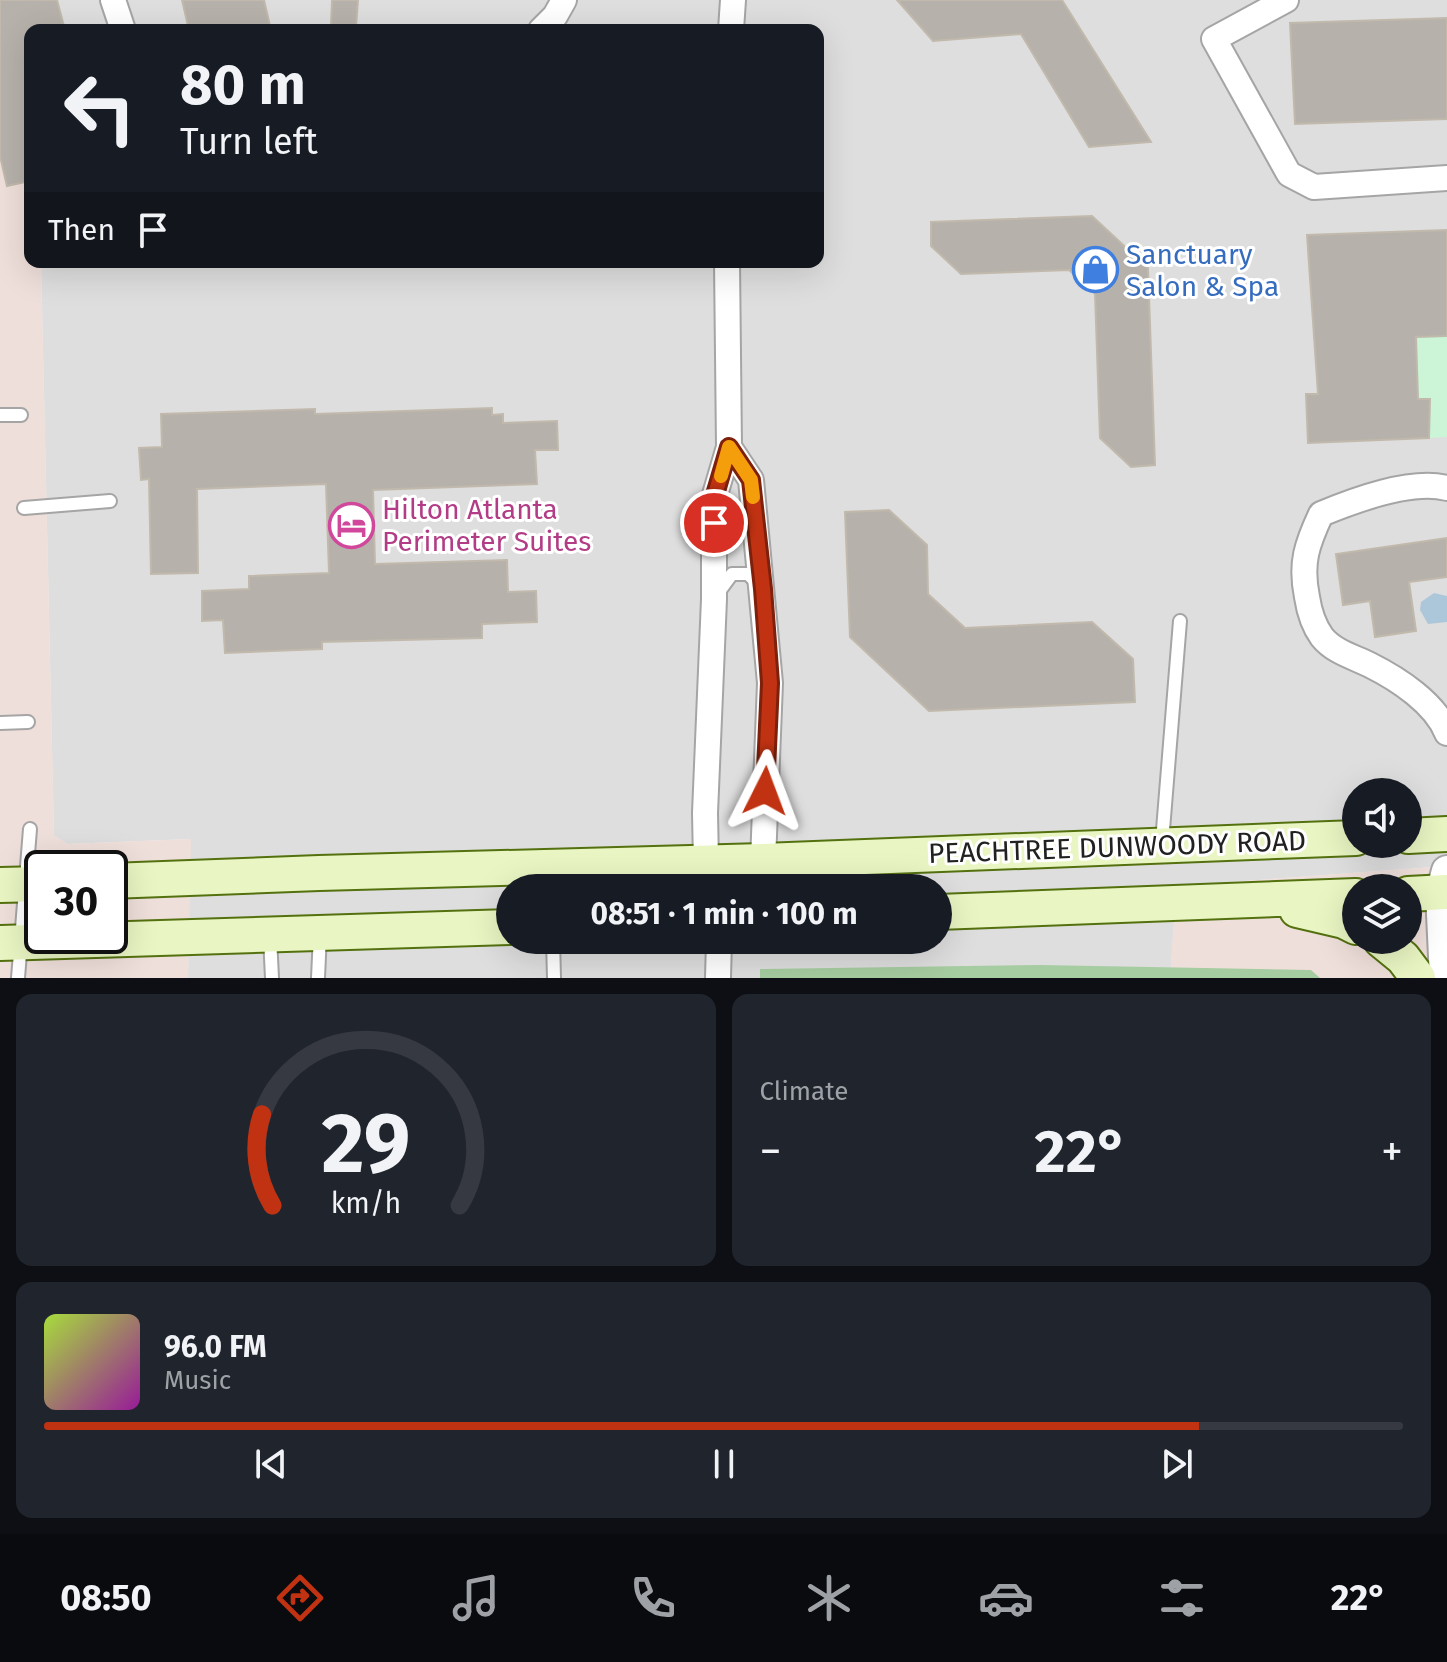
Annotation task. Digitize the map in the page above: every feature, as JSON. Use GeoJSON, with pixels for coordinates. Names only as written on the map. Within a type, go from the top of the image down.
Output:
{"type":"FeatureCollection","features":[{"type":"Feature","properties":{"kind":"main road"},"geometry":{"type":"LineString","coordinates":[[1422,835],[1447,834]]}},
{"type":"Feature","properties":{"kind":"main road","name":"PEACHTREE DUNWOODY ROAD"},"geometry":{"type":"LineString","coordinates":[[768,874],[1162,845],[1342,839]]}},
{"type":"Feature","properties":{"kind":"main road","name":"PEACHTREE DUNWOODY ROAD"},"geometry":{"type":"LineString","coordinates":[[128,881],[496,877]]}},
{"type":"Feature","properties":{"kind":"main road","name":"PEACHTREE DUNWOODY ROAD"},"geometry":{"type":"LineString","coordinates":[[952,911],[1342,897]]}},
{"type":"Feature","properties":{"kind":"main road"},"geometry":{"type":"LineString","coordinates":[[1253,900],[1342,921]]}},
{"type":"Feature","properties":{"kind":"main road"},"geometry":{"type":"LineString","coordinates":[[11,943],[496,928]]}},
{"type":"Feature","properties":{"kind":"main road"},"geometry":{"type":"LineString","coordinates":[[1398,954],[1418,978]]}},
{"type":"Feature","properties":{"kind":"street"},"geometry":{"type":"LineString","coordinates":[[113,0],[121,24]]}},
{"type":"Feature","properties":{"kind":"street"},"geometry":{"type":"LineString","coordinates":[[547,24],[564,0]]}},
{"type":"Feature","properties":{"kind":"street"},"geometry":{"type":"LineString","coordinates":[[731,24],[733,0]]}},
{"type":"Feature","properties":{"kind":"street"},"geometry":{"type":"LineString","coordinates":[[1286,0],[1214,39],[1289,174],[1314,187],[1447,178]]}},
{"type":"Feature","properties":{"kind":"street"},"geometry":{"type":"LineString","coordinates":[[709,874],[705,813],[714,599],[714,498],[729,447],[727,268]]}},
{"type":"Feature","properties":{"kind":"street"},"geometry":{"type":"LineString","coordinates":[[729,447],[751,480],[770,683],[754,874]]}},
{"type":"Feature","properties":{"kind":"street"},"geometry":{"type":"LineString","coordinates":[[1447,488],[1426,484],[1350,502],[1321,514],[1306,546],[1303,580],[1309,610],[1323,638],[1429,703],[1447,733]]}},
{"type":"Feature","properties":{"kind":"street"},"geometry":{"type":"LineString","coordinates":[[1436,887],[1445,978]]}},
{"type":"Feature","properties":{"kind":"street"},"geometry":{"type":"LineString","coordinates":[[718,978],[719,954]]}},
{"type":"Feature","properties":{"kind":"lane"},"geometry":{"type":"LineString","coordinates":[[0,415],[21,415]]}},
{"type":"Feature","properties":{"kind":"lane"},"geometry":{"type":"LineString","coordinates":[[24,508],[110,501]]}},
{"type":"Feature","properties":{"kind":"lane"},"geometry":{"type":"LineString","coordinates":[[714,599],[732,574],[748,574],[763,589]]}},
{"type":"Feature","properties":{"kind":"lane"},"geometry":{"type":"LineString","coordinates":[[1162,845],[1180,621]]}},
{"type":"Feature","properties":{"kind":"lane"},"geometry":{"type":"LineString","coordinates":[[0,723],[28,722]]}},
{"type":"Feature","properties":{"kind":"lane"},"geometry":{"type":"LineString","coordinates":[[18,978],[11,943],[30,829]]}},
{"type":"Feature","properties":{"kind":"lane"},"geometry":{"type":"LineString","coordinates":[[270,934],[272,978]]}},
{"type":"Feature","properties":{"kind":"lane"},"geometry":{"type":"LineString","coordinates":[[318,978],[320,934]]}},
{"type":"Feature","properties":{"kind":"lane"},"geometry":{"type":"LineString","coordinates":[[553,954],[554,978]]}},
{"type":"Feature","properties":{"kind":"shaded area"},"geometry":{"type":"Polygon","coordinates":[[[0,0],[24,24],[24,268],[41,268],[54,836],[68,844],[191,839],[188,978],[0,978],[0,0]]]}},
{"type":"Feature","properties":{"kind":"shaded area"},"geometry":{"type":"Polygon","coordinates":[[[35,0],[1447,0],[1447,866],[1177,886],[1170,978],[188,978],[190,839],[68,844],[54,836],[41,268],[824,268],[824,24],[36,24],[35,0]]]}},
{"type":"Feature","properties":{"kind":"shaded area"},"geometry":{"type":"Polygon","coordinates":[[[1447,866],[1447,978],[1170,978],[1176,886],[1447,866]]]}},
{"type":"Feature","properties":{"kind":"green space"},"geometry":{"type":"Polygon","coordinates":[[[1447,336],[1447,437],[1429,438],[1418,399],[1416,337],[1447,336]]]}},
{"type":"Feature","properties":{"kind":"green space"},"geometry":{"type":"Polygon","coordinates":[[[1040,965],[1311,970],[1320,978],[760,978],[760,969],[1040,965]]]}},
{"type":"Feature","properties":{"kind":"water"},"geometry":{"type":"Polygon","coordinates":[[[1434,593],[1447,596],[1447,622],[1428,624],[1420,610],[1421,602],[1434,593]]]}},
{"type":"Feature","properties":{"kind":"building"},"geometry":{"type":"Polygon","coordinates":[[[0,0],[57,0],[63,24],[24,24],[24,182],[7,186],[0,156],[0,0]]]}},
{"type":"Feature","properties":{"kind":"building"},"geometry":{"type":"Polygon","coordinates":[[[182,0],[264,0],[270,24],[188,24],[182,0]]]}},
{"type":"Feature","properties":{"kind":"building"},"geometry":{"type":"Polygon","coordinates":[[[332,0],[358,0],[356,24],[331,24],[332,0]]]}},
{"type":"Feature","properties":{"kind":"building"},"geometry":{"type":"Polygon","coordinates":[[[897,0],[1062,0],[1151,142],[1089,147],[1021,34],[933,41],[897,0]]]}},
{"type":"Feature","properties":{"kind":"building"},"geometry":{"type":"Polygon","coordinates":[[[1447,18],[1447,119],[1295,124],[1290,23],[1447,18]]]}},
{"type":"Feature","properties":{"kind":"building"},"geometry":{"type":"Polygon","coordinates":[[[1092,216],[1148,268],[1155,465],[1131,467],[1100,438],[1095,294],[1069,270],[961,274],[931,246],[931,222],[1092,216]]]}},
{"type":"Feature","properties":{"kind":"building"},"geometry":{"type":"Polygon","coordinates":[[[1447,230],[1447,336],[1416,337],[1418,399],[1430,399],[1429,438],[1308,443],[1306,394],[1318,394],[1307,235],[1447,230]]]}},
{"type":"Feature","properties":{"kind":"building","name":"Hilton Atlanta Perimeter Suites"},"geometry":{"type":"Polygon","coordinates":[[[492,408],[492,415],[503,414],[503,423],[557,421],[558,450],[535,450],[537,484],[373,490],[375,564],[507,560],[508,592],[536,591],[537,622],[482,624],[482,638],[322,642],[322,649],[225,653],[223,620],[202,621],[202,591],[249,589],[249,576],[329,573],[326,484],[197,489],[198,573],[151,574],[149,479],[141,480],[139,448],[162,447],[161,414],[315,409],[315,414],[492,408]]]}},
{"type":"Feature","properties":{"kind":"building"},"geometry":{"type":"Polygon","coordinates":[[[889,510],[927,545],[928,594],[965,628],[1092,622],[1133,659],[1135,702],[929,711],[850,637],[845,512],[889,510]]]}},
{"type":"Feature","properties":{"kind":"building"},"geometry":{"type":"Polygon","coordinates":[[[1447,538],[1447,577],[1409,582],[1416,631],[1375,637],[1370,601],[1343,605],[1336,554],[1447,538]]]}},
{"type":"Feature","properties":{"kind":"slow traffic"},"geometry":{"type":"LineString","coordinates":[[721,476],[729,447],[751,480],[753,497]]}},
{"type":"Feature","properties":{"kind":"place","name":"Sanctuary Salon & Spa"},"geometry":{"type":"Point","coordinates":[1095,270]}},
{"type":"Feature","properties":{"kind":"place","name":"Hilton Atlanta Perimeter Suites"},"geometry":{"type":"Point","coordinates":[351,525]}},
{"type":"Feature","properties":{"kind":"route"},"geometry":{"type":"LineString","coordinates":[[714,523],[714,498],[729,447],[751,480],[763,589],[770,683],[765,791]]}}]}
